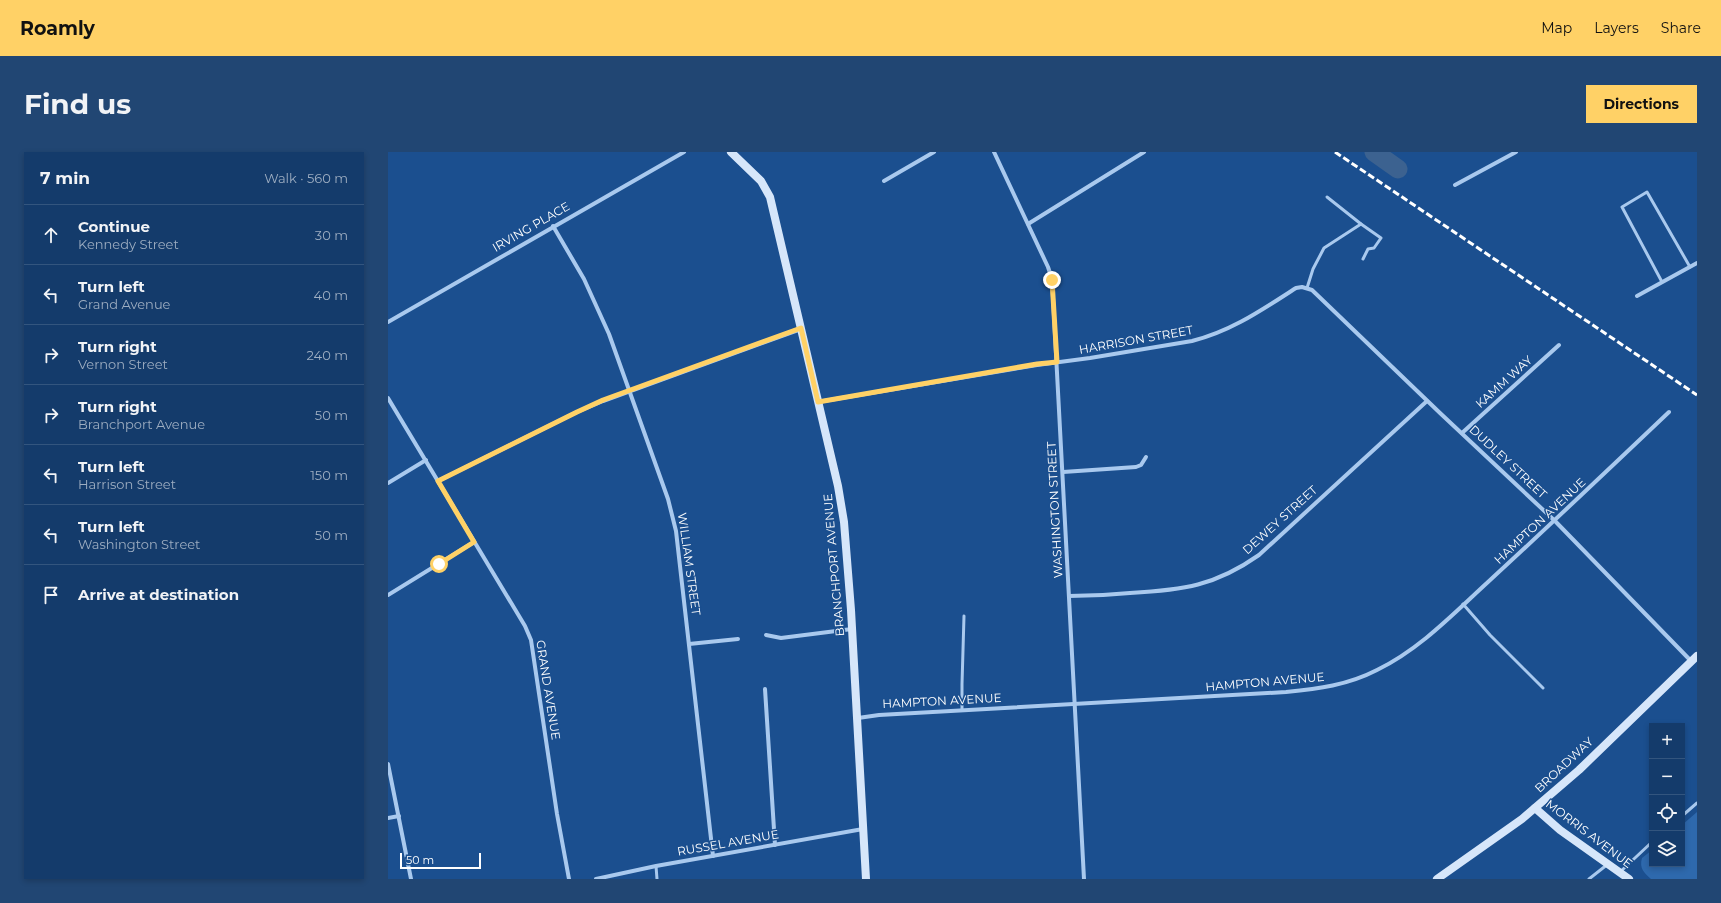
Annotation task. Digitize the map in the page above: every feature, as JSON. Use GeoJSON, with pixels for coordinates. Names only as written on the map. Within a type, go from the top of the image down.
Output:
{"type":"FeatureCollection","features":[{"type":"Feature","properties":{"kind":"street","name":"IRVING PLACE"},"geometry":{"type":"LineString","coordinates":[[388,322],[684,152]]}},
{"type":"Feature","properties":{"kind":"street","name":"BRANCHPORT AVENUE"},"geometry":{"type":"LineString","coordinates":[[731,152],[761,181],[770,196],[838,486],[844,522],[852,629],[866,879]]}},
{"type":"Feature","properties":{"kind":"street"},"geometry":{"type":"LineString","coordinates":[[884,181],[934,152]]}},
{"type":"Feature","properties":{"kind":"street","name":"WASHINGTON STREET"},"geometry":{"type":"LineString","coordinates":[[994,152],[1048,267],[1052,280],[1084,879]]}},
{"type":"Feature","properties":{"kind":"street"},"geometry":{"type":"LineString","coordinates":[[1028,224],[1144,152]]}},
{"type":"Feature","properties":{"kind":"street"},"geometry":{"type":"LineString","coordinates":[[1455,185],[1516,152]]}},
{"type":"Feature","properties":{"kind":"street","name":"WILLIAM STREET"},"geometry":{"type":"LineString","coordinates":[[553,226],[584,279],[609,334],[628,391],[668,499],[676,532],[713,856]]}},
{"type":"Feature","properties":{"kind":"street"},"geometry":{"type":"LineString","coordinates":[[1637,296],[1697,263]]}},
{"type":"Feature","properties":{"kind":"street","name":"HARRISON STREET"},"geometry":{"type":"LineString","coordinates":[[818,402],[1037,364],[1090,358],[1209,337],[1238,324],[1296,288],[1302,287]]}},
{"type":"Feature","properties":{"kind":"street","name":"DUDLEY STREET"},"geometry":{"type":"LineString","coordinates":[[1302,287],[1312,290],[1427,401],[1555,521],[1695,659]]}},
{"type":"Feature","properties":{"kind":"street"},"geometry":{"type":"LineString","coordinates":[[438,481],[577,412],[628,391],[801,328]]}},
{"type":"Feature","properties":{"kind":"street","name":"KAMM WAY"},"geometry":{"type":"LineString","coordinates":[[1462,433],[1559,345]]}},
{"type":"Feature","properties":{"kind":"street","name":"GRAND AVENUE"},"geometry":{"type":"LineString","coordinates":[[388,398],[525,626],[531,640],[562,846],[569,879]]}},
{"type":"Feature","properties":{"kind":"street","name":"DEWEY STREET"},"geometry":{"type":"LineString","coordinates":[[1069,596],[1179,590],[1200,585],[1227,575],[1244,566],[1259,555],[1427,401]]}},
{"type":"Feature","properties":{"kind":"street","name":"HAMPTON AVENUE"},"geometry":{"type":"LineString","coordinates":[[858,718],[879,715],[1075,703],[1286,692],[1324,688],[1341,684],[1376,671],[1402,657],[1416,647],[1555,521],[1669,412]]}},
{"type":"Feature","properties":{"kind":"street"},"geometry":{"type":"LineString","coordinates":[[1063,472],[1136,467],[1141,465],[1146,457]]}},
{"type":"Feature","properties":{"kind":"street"},"geometry":{"type":"LineString","coordinates":[[388,483],[426,460]]}},
{"type":"Feature","properties":{"kind":"street"},"geometry":{"type":"LineString","coordinates":[[388,595],[474,542]]}},
{"type":"Feature","properties":{"kind":"street"},"geometry":{"type":"LineString","coordinates":[[766,635],[781,638],[852,629]]}},
{"type":"Feature","properties":{"kind":"street"},"geometry":{"type":"LineString","coordinates":[[689,644],[738,639]]}},
{"type":"Feature","properties":{"kind":"street","name":"BROADWAY"},"geometry":{"type":"LineString","coordinates":[[1437,879],[1522,819],[1535,808],[1579,770],[1695,659]]}},
{"type":"Feature","properties":{"kind":"street"},"geometry":{"type":"LineString","coordinates":[[765,689],[775,845]]}},
{"type":"Feature","properties":{"kind":"street"},"geometry":{"type":"LineString","coordinates":[[388,764],[411,879]]}},
{"type":"Feature","properties":{"kind":"street","name":"MORRIS AVENUE"},"geometry":{"type":"LineString","coordinates":[[1535,808],[1560,830],[1629,879]]}},
{"type":"Feature","properties":{"kind":"street"},"geometry":{"type":"LineString","coordinates":[[388,818],[398,816]]}},
{"type":"Feature","properties":{"kind":"street","name":"RUSSEL AVENUE"},"geometry":{"type":"LineString","coordinates":[[596,879],[656,866],[863,829]]}},
{"type":"Feature","properties":{"kind":"lane"},"geometry":{"type":"LineString","coordinates":[[1662,282],[1622,207],[1647,192],[1690,267]]}},
{"type":"Feature","properties":{"kind":"lane"},"geometry":{"type":"LineString","coordinates":[[1327,197],[1380,238],[1374,248],[1368,249],[1363,259]]}},
{"type":"Feature","properties":{"kind":"lane"},"geometry":{"type":"LineString","coordinates":[[1307,288],[1313,269],[1324,248],[1360,224]]}},
{"type":"Feature","properties":{"kind":"lane"},"geometry":{"type":"LineString","coordinates":[[1463,604],[1490,635],[1543,688]]}},
{"type":"Feature","properties":{"kind":"lane"},"geometry":{"type":"LineString","coordinates":[[962,710],[964,616]]}},
{"type":"Feature","properties":{"kind":"lane"},"geometry":{"type":"LineString","coordinates":[[1685,813],[1697,803]]}},
{"type":"Feature","properties":{"kind":"lane"},"geometry":{"type":"LineString","coordinates":[[1620,872],[1649,845]]}},
{"type":"Feature","properties":{"kind":"lane"},"geometry":{"type":"LineString","coordinates":[[1589,879],[1608,864]]}},
{"type":"Feature","properties":{"kind":"lane"},"geometry":{"type":"LineString","coordinates":[[656,866],[657,879]]}},
{"type":"Feature","properties":{"kind":"shaded area"},"geometry":{"type":"Polygon","coordinates":[[[1697,812],[1697,879],[1651,879],[1646,875],[1641,865],[1642,858],[1649,852],[1649,867],[1685,867],[1685,822],[1697,812]]]}},
{"type":"Feature","properties":{"kind":"waterway"},"geometry":{"type":"LineString","coordinates":[[1374,152],[1398,169]]}},
{"type":"Feature","properties":{"kind":"railway"},"geometry":{"type":"LineString","coordinates":[[1335,152],[1697,395]]}},
{"type":"Feature","properties":{"kind":"route"},"geometry":{"type":"LineString","coordinates":[[439,564],[474,542],[438,481],[577,412],[603,400],[776,339],[801,328],[818,402],[1037,364],[1057,362],[1052,280]]}}]}
